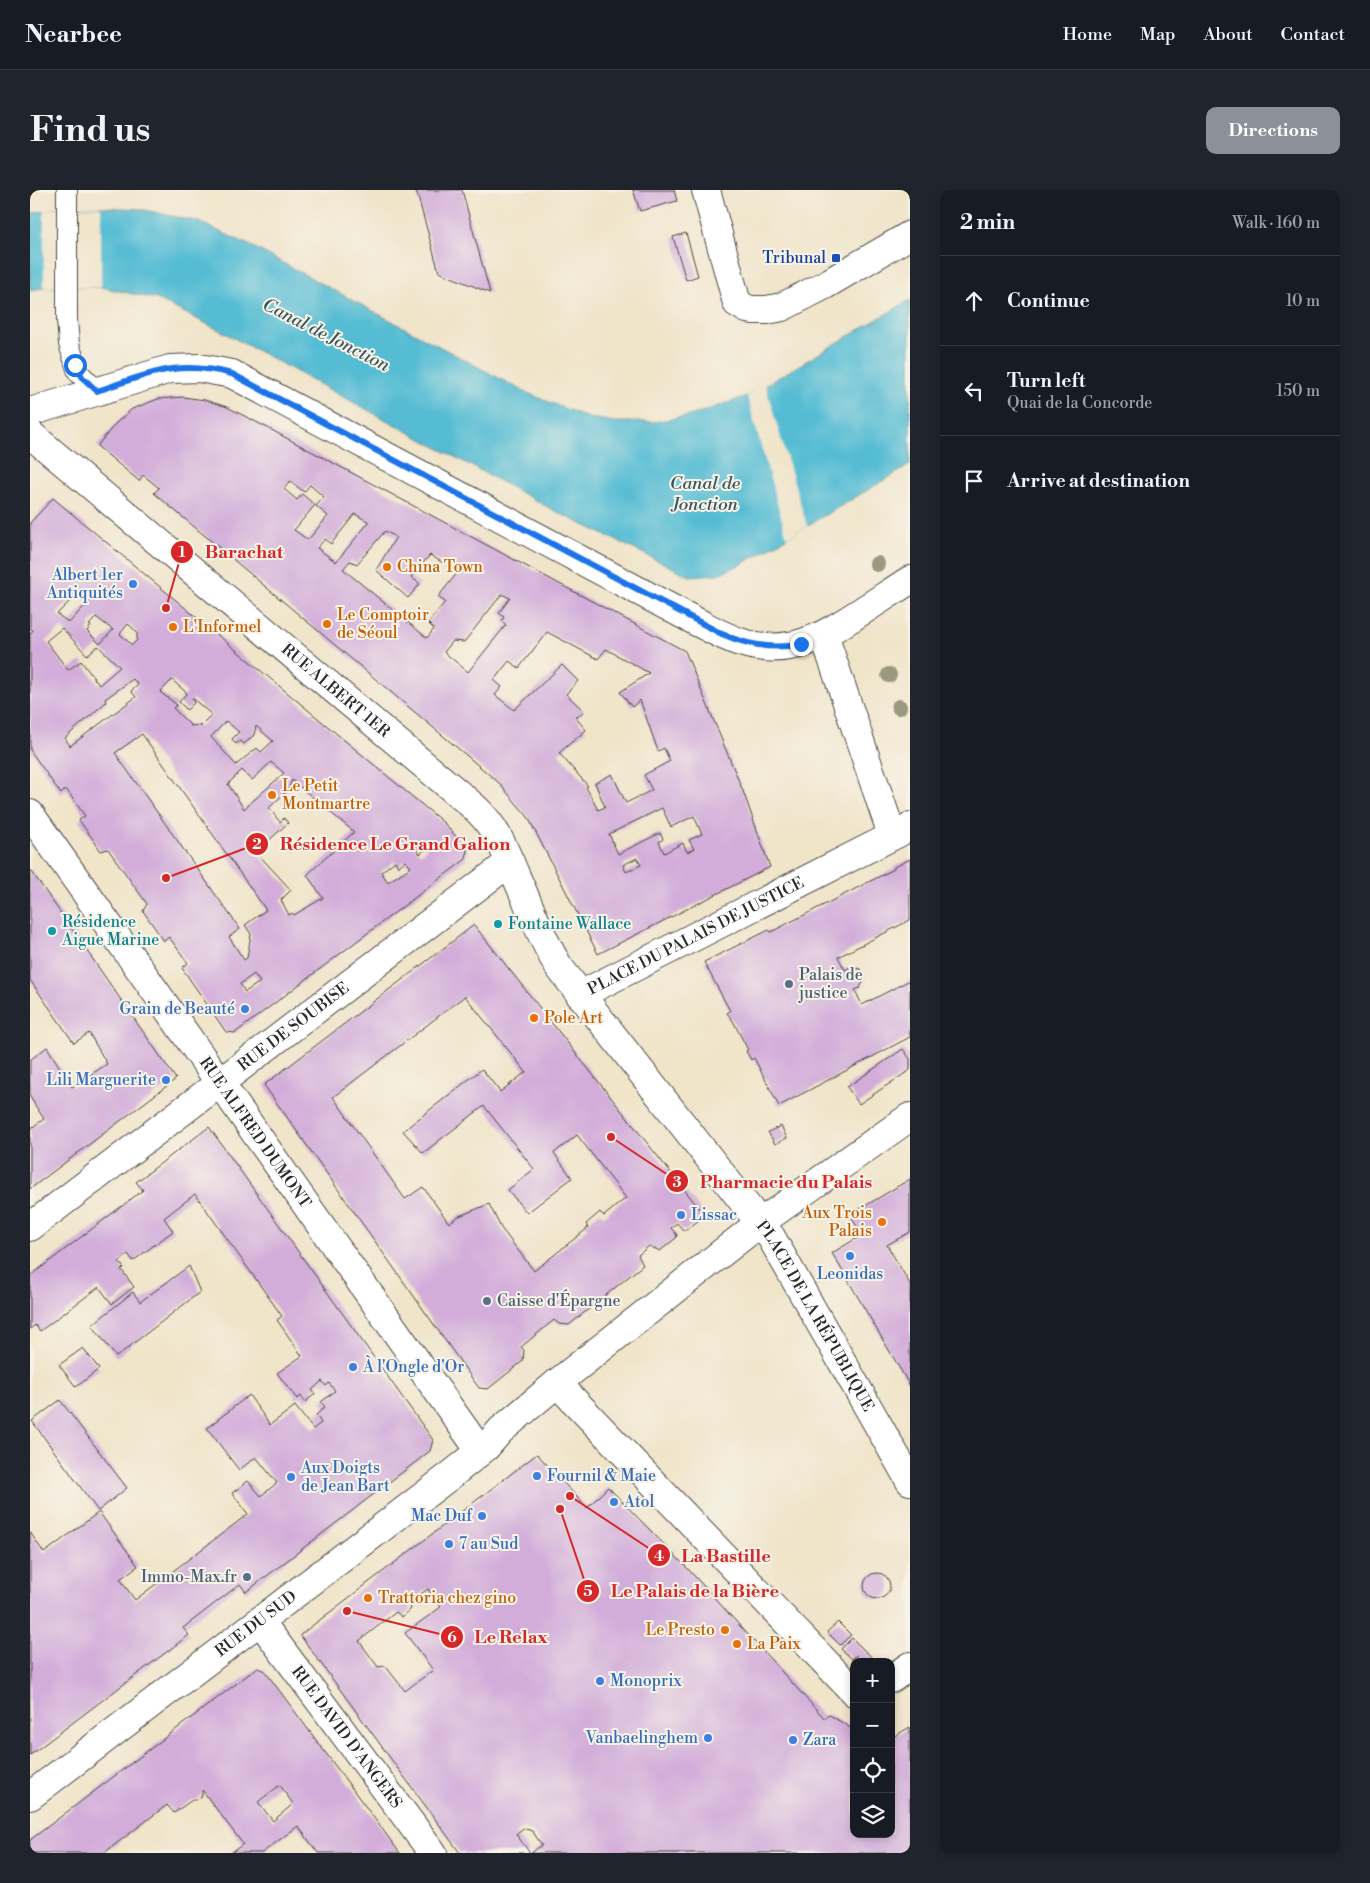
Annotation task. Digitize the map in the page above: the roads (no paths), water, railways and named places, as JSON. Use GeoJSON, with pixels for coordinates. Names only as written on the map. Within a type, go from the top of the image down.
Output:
{"type":"FeatureCollection","features":[{"type":"Feature","properties":{"kind":"street"},"geometry":{"type":"LineString","coordinates":[[706,190],[737,303],[747,309],[767,310],[782,307],[910,235]]}},
{"type":"Feature","properties":{"kind":"street"},"geometry":{"type":"LineString","coordinates":[[30,412],[170,368],[199,368],[232,374],[686,616],[746,644],[772,647],[808,642],[824,635],[910,582]]}},
{"type":"Feature","properties":{"kind":"street","name":"RUE ALBERT 1ER"},"geometry":{"type":"LineString","coordinates":[[30,434],[478,810],[495,830],[553,957],[580,995]]}},
{"type":"Feature","properties":{"kind":"street"},"geometry":{"type":"LineString","coordinates":[[824,635],[901,831]]}},
{"type":"Feature","properties":{"kind":"street","name":"RUE ALFRED DUMONT"},"geometry":{"type":"LineString","coordinates":[[30,814],[480,1452]]}},
{"type":"Feature","properties":{"kind":"street","name":"PLACE DU PALAIS DE JUSTICE"},"geometry":{"type":"LineString","coordinates":[[761,1222],[580,995],[901,831]]}},
{"type":"Feature","properties":{"kind":"street","name":"RUE DE SOUBISE"},"geometry":{"type":"LineString","coordinates":[[30,1227],[510,862]]}},
{"type":"Feature","properties":{"kind":"street"},"geometry":{"type":"LineString","coordinates":[[761,1222],[910,1117]]}},
{"type":"Feature","properties":{"kind":"street","name":"PLACE DE LA RÉPUBLIQUE"},"geometry":{"type":"LineString","coordinates":[[480,1452],[506,1425],[557,1383],[761,1222],[910,1481]]}},
{"type":"Feature","properties":{"kind":"street"},"geometry":{"type":"LineString","coordinates":[[557,1383],[850,1688]]}},
{"type":"Feature","properties":{"kind":"street","name":"RUE DU SUD"},"geometry":{"type":"LineString","coordinates":[[30,1796],[480,1452]]}},
{"type":"Feature","properties":{"kind":"street","name":"RUE DAVID D'ANGERS"},"geometry":{"type":"LineString","coordinates":[[260,1621],[433,1853]]}},
{"type":"Feature","properties":{"kind":"street"},"geometry":{"type":"LineString","coordinates":[[895,1676],[910,1666]]}},
{"type":"Feature","properties":{"kind":"lane"},"geometry":{"type":"LineString","coordinates":[[67,190],[67,319],[69,344],[75,365],[83,378],[97,391]]}},
{"type":"Feature","properties":{"kind":"water","name":"Canal de Jonction"},"geometry":{"type":"Polygon","coordinates":[[[101,207],[140,209],[199,222],[249,245],[525,392],[588,418],[615,422],[654,422],[693,415],[747,396],[910,300],[910,465],[742,564],[718,574],[690,576],[557,512],[221,331],[157,299],[101,287],[44,287],[30,291],[30,214],[56,208],[101,207]]]}},
{"type":"Feature","properties":{"kind":"place","name":"Tribunal"},"geometry":{"type":"Point","coordinates":[836,258]}},
{"type":"Feature","properties":{"kind":"place","name":"China Town"},"geometry":{"type":"Point","coordinates":[387,567]}},
{"type":"Feature","properties":{"kind":"place","name":"Albert 1er Antiquités"},"geometry":{"type":"Point","coordinates":[133,584]}},
{"type":"Feature","properties":{"kind":"place","name":"Barachat"},"geometry":{"type":"Point","coordinates":[166,608]}},
{"type":"Feature","properties":{"kind":"place","name":"Le Comptoir de Séoul"},"geometry":{"type":"Point","coordinates":[327,624]}},
{"type":"Feature","properties":{"kind":"place","name":"L'Informel"},"geometry":{"type":"Point","coordinates":[173,627]}},
{"type":"Feature","properties":{"kind":"place","name":"Le Petit Montmartre"},"geometry":{"type":"Point","coordinates":[272,795]}},
{"type":"Feature","properties":{"kind":"place","name":"Résidence Le Grand Galion"},"geometry":{"type":"Point","coordinates":[166,878]}},
{"type":"Feature","properties":{"kind":"place","name":"Fontaine Wallace"},"geometry":{"type":"Point","coordinates":[498,924]}},
{"type":"Feature","properties":{"kind":"place","name":"Résidence Aigue Marine"},"geometry":{"type":"Point","coordinates":[52,931]}},
{"type":"Feature","properties":{"kind":"place","name":"Palais de justice"},"geometry":{"type":"Point","coordinates":[789,984]}},
{"type":"Feature","properties":{"kind":"place","name":"Grain de Beauté"},"geometry":{"type":"Point","coordinates":[245,1009]}},
{"type":"Feature","properties":{"kind":"place","name":"Pole Art"},"geometry":{"type":"Point","coordinates":[534,1018]}},
{"type":"Feature","properties":{"kind":"place","name":"Lili Marguerite"},"geometry":{"type":"Point","coordinates":[166,1080]}},
{"type":"Feature","properties":{"kind":"place","name":"Pharmacie du Palais"},"geometry":{"type":"Point","coordinates":[611,1137]}},
{"type":"Feature","properties":{"kind":"place","name":"Lissac"},"geometry":{"type":"Point","coordinates":[681,1215]}},
{"type":"Feature","properties":{"kind":"place","name":"Aux Trois Palais"},"geometry":{"type":"Point","coordinates":[882,1222]}},
{"type":"Feature","properties":{"kind":"place","name":"Leonidas"},"geometry":{"type":"Point","coordinates":[850,1256]}},
{"type":"Feature","properties":{"kind":"place","name":"Caisse d'Épargne"},"geometry":{"type":"Point","coordinates":[487,1301]}},
{"type":"Feature","properties":{"kind":"place","name":"À l'Ongle d'Or"},"geometry":{"type":"Point","coordinates":[353,1367]}},
{"type":"Feature","properties":{"kind":"place","name":"Fournil & Maie"},"geometry":{"type":"Point","coordinates":[537,1476]}},
{"type":"Feature","properties":{"kind":"place","name":"Aux Doigts de Jean Bart"},"geometry":{"type":"Point","coordinates":[291,1477]}},
{"type":"Feature","properties":{"kind":"place","name":"La Bastille"},"geometry":{"type":"Point","coordinates":[570,1496]}},
{"type":"Feature","properties":{"kind":"place","name":"Atol"},"geometry":{"type":"Point","coordinates":[614,1502]}},
{"type":"Feature","properties":{"kind":"place","name":"Le Palais de la Bière"},"geometry":{"type":"Point","coordinates":[560,1509]}},
{"type":"Feature","properties":{"kind":"place","name":"Mac Duf"},"geometry":{"type":"Point","coordinates":[482,1516]}},
{"type":"Feature","properties":{"kind":"place","name":"7 au Sud"},"geometry":{"type":"Point","coordinates":[449,1544]}},
{"type":"Feature","properties":{"kind":"place","name":"Immo-Max.fr"},"geometry":{"type":"Point","coordinates":[247,1577]}},
{"type":"Feature","properties":{"kind":"place","name":"Trattoria chez gino"},"geometry":{"type":"Point","coordinates":[368,1598]}},
{"type":"Feature","properties":{"kind":"place","name":"Le Relax"},"geometry":{"type":"Point","coordinates":[347,1611]}},
{"type":"Feature","properties":{"kind":"place","name":"Le Presto"},"geometry":{"type":"Point","coordinates":[725,1630]}},
{"type":"Feature","properties":{"kind":"place","name":"La Paix"},"geometry":{"type":"Point","coordinates":[737,1644]}},
{"type":"Feature","properties":{"kind":"place","name":"Monoprix"},"geometry":{"type":"Point","coordinates":[600,1681]}},
{"type":"Feature","properties":{"kind":"place","name":"Vanbaelinghem"},"geometry":{"type":"Point","coordinates":[708,1738]}},
{"type":"Feature","properties":{"kind":"place","name":"Zara"},"geometry":{"type":"Point","coordinates":[793,1740]}}]}
